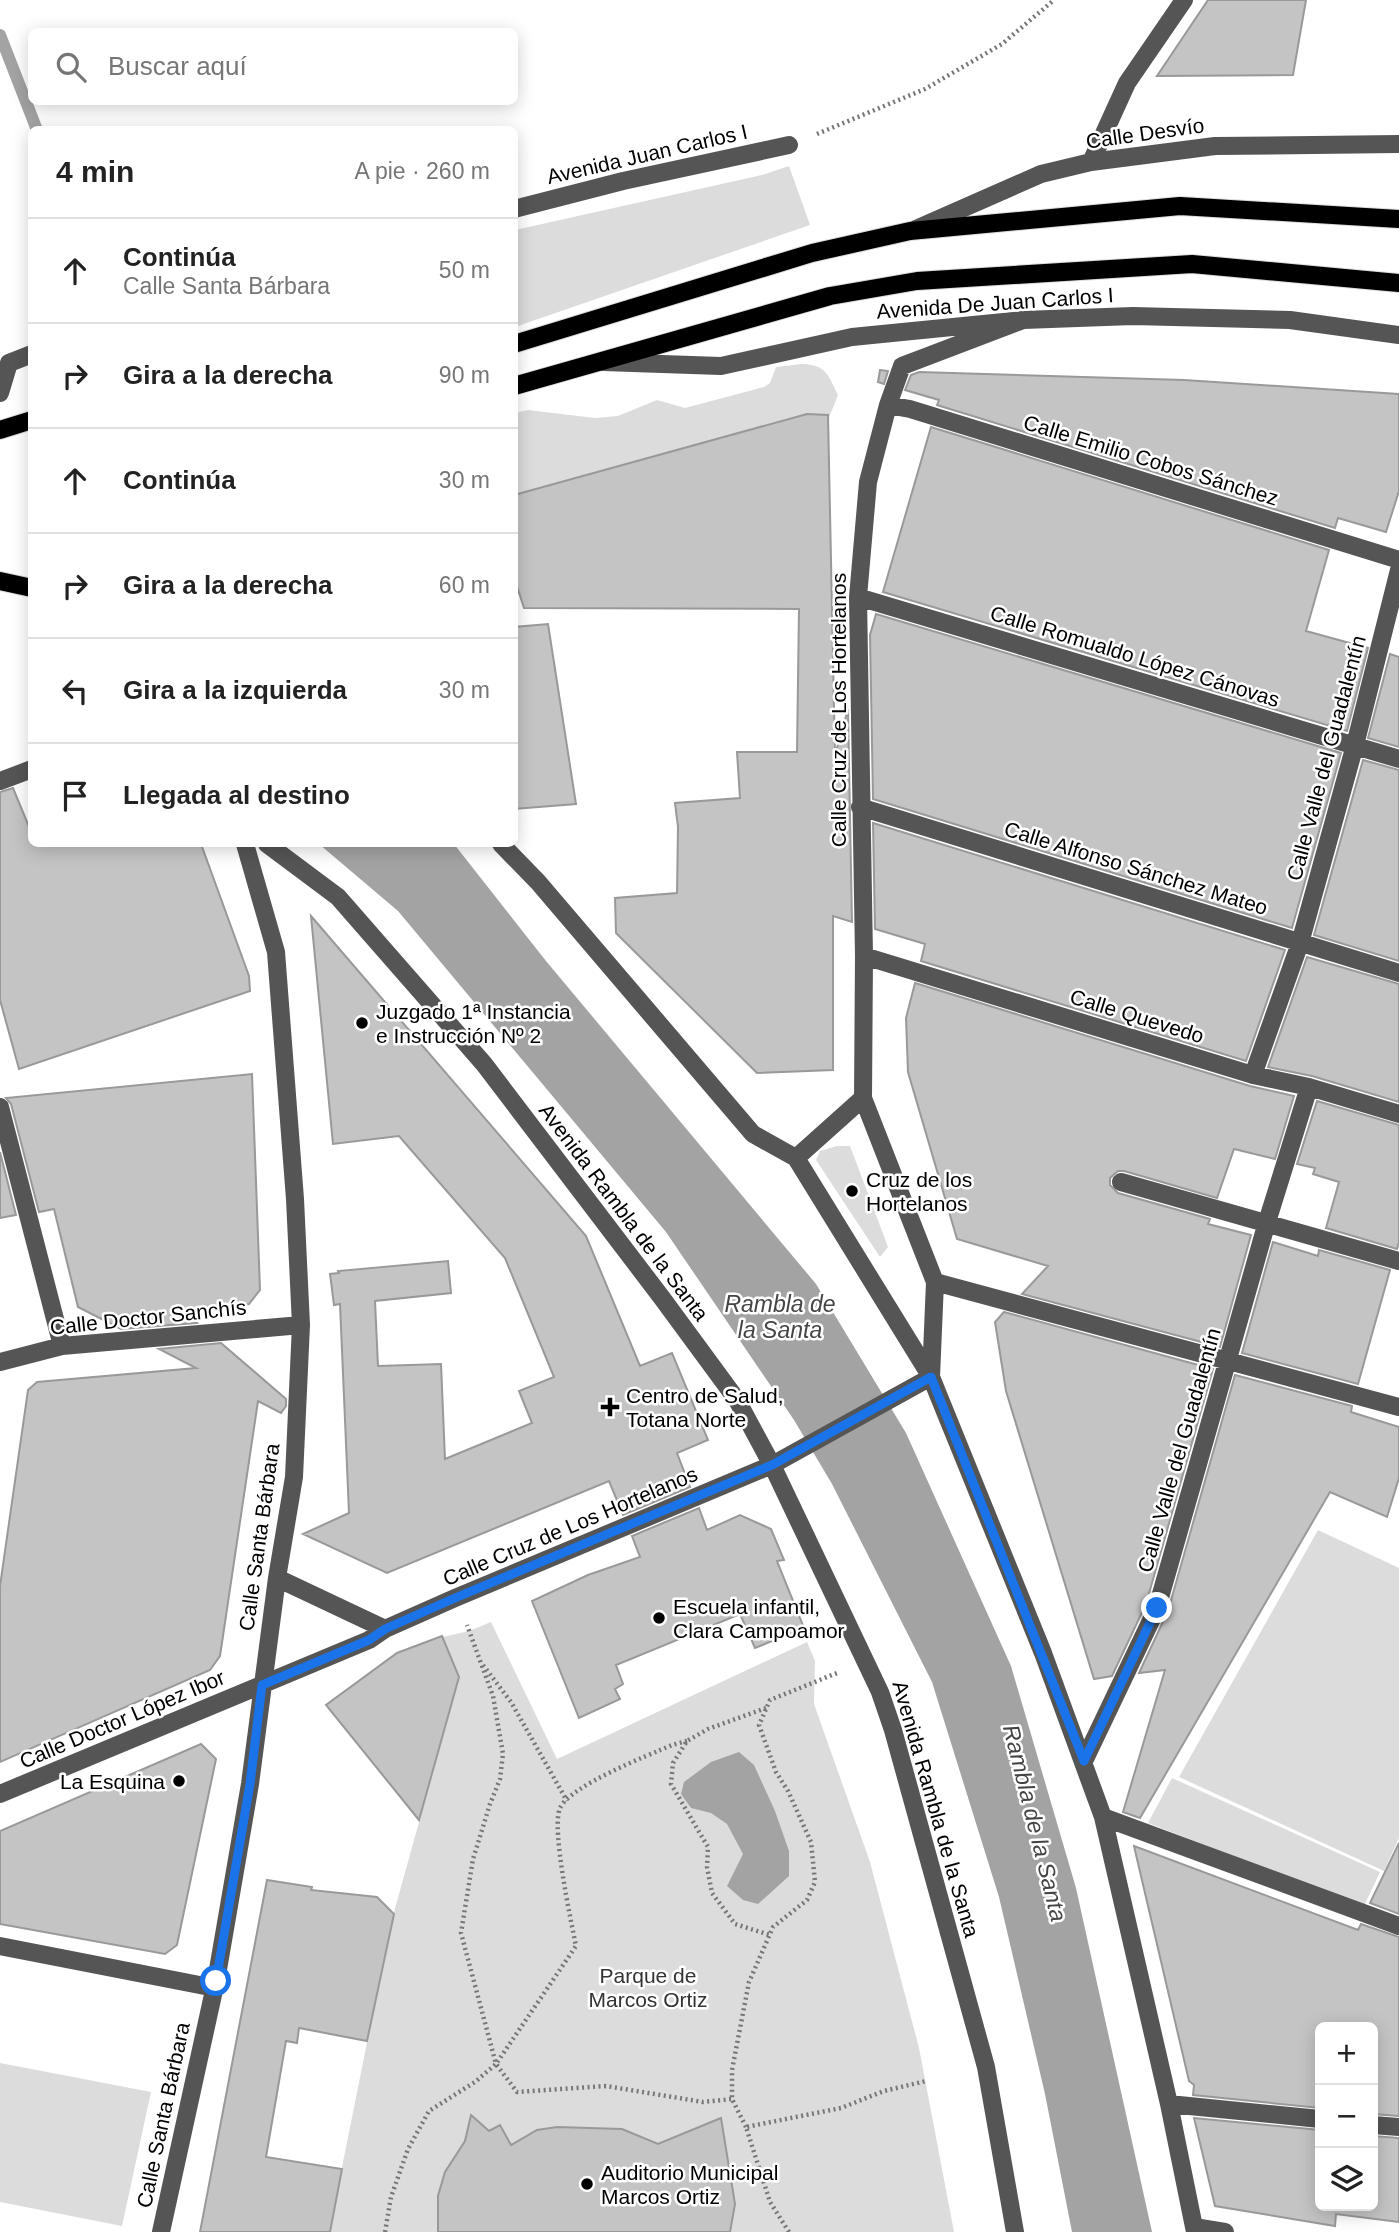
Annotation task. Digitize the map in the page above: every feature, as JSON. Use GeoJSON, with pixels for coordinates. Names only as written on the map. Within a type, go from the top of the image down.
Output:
{"type":"FeatureCollection","features":[{"type":"Feature","properties":{"kind":"main road"},"geometry":{"type":"LineString","coordinates":[[518,343],[812,253],[910,231],[1180,206],[1399,219]]}},
{"type":"Feature","properties":{"kind":"main road"},"geometry":{"type":"LineString","coordinates":[[518,385],[830,296],[917,281],[1192,264],[1399,283]]}},
{"type":"Feature","properties":{"kind":"main road"},"geometry":{"type":"LineString","coordinates":[[0,430],[28,421]]}},
{"type":"Feature","properties":{"kind":"main road"},"geometry":{"type":"LineString","coordinates":[[0,581],[28,587]]}},
{"type":"Feature","properties":{"kind":"street"},"geometry":{"type":"LineString","coordinates":[[1091,162],[1127,83],[1184,0]]}},
{"type":"Feature","properties":{"kind":"street","name":"Calle Desvío"},"geometry":{"type":"LineString","coordinates":[[910,231],[1041,174],[1091,162],[1215,146],[1399,144]]}},
{"type":"Feature","properties":{"kind":"street","name":"Avenida Juan Carlos I"},"geometry":{"type":"LineString","coordinates":[[518,208],[622,181],[789,145]]}},
{"type":"Feature","properties":{"kind":"street","name":"Avenida De Juan Carlos I"},"geometry":{"type":"LineString","coordinates":[[596,362],[721,366],[852,337],[1023,320],[1133,317],[1290,320],[1399,335]]}},
{"type":"Feature","properties":{"kind":"street","name":"Calle Cruz de Los Hortelanos"},"geometry":{"type":"LineString","coordinates":[[863,1098],[864,956],[858,597],[868,482],[888,405],[902,366],[1023,320]]}},
{"type":"Feature","properties":{"kind":"street"},"geometry":{"type":"LineString","coordinates":[[0,393],[9,363],[28,356]]}},
{"type":"Feature","properties":{"kind":"street","name":"Calle Emilio Cobos Sánchez"},"geometry":{"type":"LineString","coordinates":[[888,405],[910,409],[1399,560]]}},
{"type":"Feature","properties":{"kind":"street","name":"Calle Valle del Guadalentín"},"geometry":{"type":"LineString","coordinates":[[1253,1075],[1300,943],[1399,570]]}},
{"type":"Feature","properties":{"kind":"street","name":"Calle Romualdo López Cánovas"},"geometry":{"type":"LineString","coordinates":[[858,597],[1399,759]]}},
{"type":"Feature","properties":{"kind":"street"},"geometry":{"type":"LineString","coordinates":[[0,781],[28,770]]}},
{"type":"Feature","properties":{"kind":"street","name":"Calle Alfonso Sánchez Mateo"},"geometry":{"type":"LineString","coordinates":[[860,807],[1399,973]]}},
{"type":"Feature","properties":{"kind":"street","name":"Calle Santa Bárbara"},"geometry":{"type":"LineString","coordinates":[[161,2232],[215,1988],[250,1784],[293,1477],[301,1325],[295,1199],[276,952],[245,847]]}},
{"type":"Feature","properties":{"kind":"street","name":"Avenida Rambla de la Santa"},"geometry":{"type":"LineString","coordinates":[[271,847],[338,897],[484,1065],[737,1401],[772,1465],[880,1692],[893,1730],[986,2067],[1015,2232]]}},
{"type":"Feature","properties":{"kind":"street"},"geometry":{"type":"LineString","coordinates":[[504,847],[538,881],[753,1134],[796,1157],[931,1377],[1104,1817],[1169,2104],[1194,2230],[1225,2232]]}},
{"type":"Feature","properties":{"kind":"street","name":"Calle Quevedo"},"geometry":{"type":"LineString","coordinates":[[864,956],[1253,1075],[1309,1087],[1399,1114]]}},
{"type":"Feature","properties":{"kind":"street","name":"Calle Valle del Guadalentín"},"geometry":{"type":"LineString","coordinates":[[1084,1761],[1157,1608],[1266,1222],[1309,1087]]}},
{"type":"Feature","properties":{"kind":"street"},"geometry":{"type":"LineString","coordinates":[[796,1157],[863,1098],[935,1282],[931,1377]]}},
{"type":"Feature","properties":{"kind":"street"},"geometry":{"type":"LineString","coordinates":[[0,1107],[62,1346]]}},
{"type":"Feature","properties":{"kind":"street"},"geometry":{"type":"LineString","coordinates":[[1121,1182],[1399,1261]]}},
{"type":"Feature","properties":{"kind":"street"},"geometry":{"type":"LineString","coordinates":[[935,1282],[1399,1406]]}},
{"type":"Feature","properties":{"kind":"street","name":"Calle Doctor Sanchís"},"geometry":{"type":"LineString","coordinates":[[0,1362],[62,1346],[301,1325]]}},
{"type":"Feature","properties":{"kind":"street","name":"Calle Cruz de Los Hortelanos"},"geometry":{"type":"LineString","coordinates":[[262,1685],[369,1640],[385,1629],[455,1598],[772,1465],[931,1377]]}},
{"type":"Feature","properties":{"kind":"street"},"geometry":{"type":"LineString","coordinates":[[277,1578],[385,1629]]}},
{"type":"Feature","properties":{"kind":"street","name":"Calle Doctor López Ibor"},"geometry":{"type":"LineString","coordinates":[[0,1794],[262,1685]]}},
{"type":"Feature","properties":{"kind":"street"},"geometry":{"type":"LineString","coordinates":[[1104,1817],[1399,1927]]}},
{"type":"Feature","properties":{"kind":"street"},"geometry":{"type":"LineString","coordinates":[[0,1946],[215,1988]]}},
{"type":"Feature","properties":{"kind":"street"},"geometry":{"type":"LineString","coordinates":[[1169,2104],[1315,2119]]}},
{"type":"Feature","properties":{"kind":"street"},"geometry":{"type":"LineString","coordinates":[[1378,2125],[1399,2127]]}},
{"type":"Feature","properties":{"kind":"path"},"geometry":{"type":"LineString","coordinates":[[789,145],[925,89],[1002,44],[1054,0]]}},
{"type":"Feature","properties":{"kind":"path"},"geometry":{"type":"LineString","coordinates":[[455,1598],[493,1696],[503,1754],[500,1779],[473,1859],[461,1933],[496,2064],[517,2092],[607,2086],[703,2102],[732,2099]]}},
{"type":"Feature","properties":{"kind":"path"},"geometry":{"type":"LineString","coordinates":[[789,2232],[770,2202],[746,2127],[732,2099],[732,2070],[749,1982],[773,1927],[807,1900],[815,1882],[811,1842],[788,1791],[776,1772],[759,1725],[769,1700],[865,1661]]}},
{"type":"Feature","properties":{"kind":"path"},"geometry":{"type":"LineString","coordinates":[[481,1662],[512,1702],[567,1801]]}},
{"type":"Feature","properties":{"kind":"path"},"geometry":{"type":"LineString","coordinates":[[385,2232],[391,2197],[408,2149],[429,2111],[475,2082],[496,2064],[576,1946],[564,1888],[558,1823],[560,1807],[580,1787],[672,1745],[687,1741],[708,1728],[766,1708]]}},
{"type":"Feature","properties":{"kind":"path"},"geometry":{"type":"LineString","coordinates":[[687,1741],[673,1763],[671,1784],[708,1847],[707,1867],[712,1893],[735,1924],[770,1935]]}},
{"type":"Feature","properties":{"kind":"path"},"geometry":{"type":"LineString","coordinates":[[746,2127],[841,2108],[884,2091],[926,2081]]}},
{"type":"Feature","properties":{"kind":"green space"},"geometry":{"type":"Polygon","coordinates":[[[789,166],[810,225],[518,326],[518,229],[762,175],[789,166]]]}},
{"type":"Feature","properties":{"kind":"green space"},"geometry":{"type":"Polygon","coordinates":[[[802,364],[817,366],[826,372],[838,395],[828,420],[817,414],[806,414],[518,494],[518,412],[528,410],[595,418],[618,416],[657,400],[685,408],[764,387],[770,383],[776,367],[802,364]]]}},
{"type":"Feature","properties":{"kind":"green space"},"geometry":{"type":"Polygon","coordinates":[[[837,1146],[850,1146],[888,1247],[880,1257],[816,1160],[820,1151],[837,1146]]]}},
{"type":"Feature","properties":{"kind":"green space"},"geometry":{"type":"Polygon","coordinates":[[[1318,1530],[1399,1568],[1399,1838],[1384,1871],[1179,1777],[1318,1530]]]}},
{"type":"Feature","properties":{"kind":"green space","name":"Parque de Marcos Ortiz"},"geometry":{"type":"Polygon","coordinates":[[[491,1622],[557,1759],[807,1642],[815,1661],[814,1704],[870,1862],[919,2048],[954,2232],[329,2232],[391,1923],[459,1678],[443,1637],[491,1622]]]}},
{"type":"Feature","properties":{"kind":"green space"},"geometry":{"type":"Polygon","coordinates":[[[1172,1778],[1380,1872],[1364,1906],[1148,1823],[1172,1778]]]}},
{"type":"Feature","properties":{"kind":"green space"},"geometry":{"type":"Polygon","coordinates":[[[0,2063],[151,2092],[122,2226],[0,2202],[0,2063]]]}},
{"type":"Feature","properties":{"kind":"water","name":"Rambla de la Santa"},"geometry":{"type":"Polygon","coordinates":[[[323,847],[456,847],[546,961],[816,1284],[906,1433],[1011,1666],[1076,1888],[1152,2232],[1072,2232],[1045,2094],[999,1897],[932,1682],[832,1484],[794,1420],[666,1232],[398,911],[323,847]]]}},
{"type":"Feature","properties":{"kind":"water"},"geometry":{"type":"Polygon","coordinates":[[[739,1752],[754,1765],[775,1811],[789,1851],[789,1876],[758,1904],[743,1900],[727,1886],[743,1854],[727,1824],[711,1813],[691,1808],[681,1794],[684,1782],[711,1762],[739,1752]]]}},
{"type":"Feature","properties":{"kind":"building"},"geometry":{"type":"Polygon","coordinates":[[[1208,0],[1306,0],[1293,75],[1157,76],[1208,0]]]}},
{"type":"Feature","properties":{"kind":"building"},"geometry":{"type":"Polygon","coordinates":[[[880,370],[888,371],[884,384],[878,382],[880,370]]]}},
{"type":"Feature","properties":{"kind":"building"},"geometry":{"type":"Polygon","coordinates":[[[919,372],[1184,380],[1399,394],[1399,491],[1386,532],[1338,518],[1335,528],[937,405],[939,400],[905,390],[911,375],[919,372]]]}},
{"type":"Feature","properties":{"kind":"building"},"geometry":{"type":"Polygon","coordinates":[[[807,414],[828,415],[835,755],[848,709],[852,922],[833,916],[833,1070],[757,1073],[616,933],[615,898],[677,893],[678,827],[675,803],[740,798],[737,752],[797,752],[799,609],[524,608],[518,589],[518,494],[807,414]]]}},
{"type":"Feature","properties":{"kind":"building"},"geometry":{"type":"Polygon","coordinates":[[[931,427],[1329,550],[1306,631],[1368,648],[1347,731],[883,592],[931,427]]]}},
{"type":"Feature","properties":{"kind":"building"},"geometry":{"type":"Polygon","coordinates":[[[876,614],[1341,753],[1292,928],[873,799],[870,635],[876,614]]]}},
{"type":"Feature","properties":{"kind":"building"},"geometry":{"type":"Polygon","coordinates":[[[548,624],[576,804],[518,809],[518,627],[548,624]]]}},
{"type":"Feature","properties":{"kind":"building"},"geometry":{"type":"Polygon","coordinates":[[[1390,654],[1399,657],[1399,747],[1368,738],[1390,654]]]}},
{"type":"Feature","properties":{"kind":"building"},"geometry":{"type":"Polygon","coordinates":[[[1363,760],[1399,770],[1399,961],[1314,935],[1363,760]]]}},
{"type":"Feature","properties":{"kind":"building"},"geometry":{"type":"Polygon","coordinates":[[[13,788],[28,824],[28,847],[202,847],[249,976],[250,991],[19,1069],[0,1000],[0,792],[13,788]]]}},
{"type":"Feature","properties":{"kind":"building"},"geometry":{"type":"Polygon","coordinates":[[[873,823],[1285,950],[1246,1061],[921,961],[925,944],[875,929],[873,823]]]}},
{"type":"Feature","properties":{"kind":"building","name":"Centro de Salud, Totana Norte"},"geometry":{"type":"Polygon","coordinates":[[[311,916],[586,1236],[640,1366],[672,1353],[708,1440],[677,1453],[690,1487],[623,1515],[609,1481],[387,1573],[303,1534],[349,1513],[340,1304],[334,1305],[330,1274],[339,1273],[338,1271],[448,1261],[451,1293],[375,1301],[378,1366],[441,1364],[445,1459],[532,1423],[519,1391],[554,1377],[505,1258],[399,1136],[333,1144],[311,916]]]}},
{"type":"Feature","properties":{"kind":"building"},"geometry":{"type":"Polygon","coordinates":[[[1307,957],[1399,984],[1399,1102],[1312,1076],[1268,1067],[1307,957]]]}},
{"type":"Feature","properties":{"kind":"building"},"geometry":{"type":"Polygon","coordinates":[[[915,983],[1250,1086],[1294,1096],[1275,1159],[1234,1149],[1217,1198],[1124,1171],[1118,1171],[1110,1178],[1110,1185],[1118,1193],[1210,1219],[1208,1224],[1251,1235],[1220,1347],[1022,1294],[1048,1266],[957,1239],[908,1072],[906,1018],[915,983]]]}},
{"type":"Feature","properties":{"kind":"building"},"geometry":{"type":"Polygon","coordinates":[[[252,1074],[260,1290],[249,1304],[183,1310],[197,1323],[121,1329],[78,1307],[54,1209],[39,1212],[11,1104],[6,1098],[252,1074]]]}},
{"type":"Feature","properties":{"kind":"building"},"geometry":{"type":"Polygon","coordinates":[[[1317,1101],[1399,1125],[1397,1249],[1326,1228],[1339,1182],[1313,1174],[1315,1168],[1297,1164],[1317,1101]]]}},
{"type":"Feature","properties":{"kind":"building"},"geometry":{"type":"Polygon","coordinates":[[[0,1152],[16,1215],[0,1218],[0,1152]]]}},
{"type":"Feature","properties":{"kind":"building"},"geometry":{"type":"Polygon","coordinates":[[[1273,1242],[1318,1256],[1319,1250],[1390,1270],[1358,1384],[1242,1353],[1273,1242]]]}},
{"type":"Feature","properties":{"kind":"building"},"geometry":{"type":"Polygon","coordinates":[[[1004,1312],[1213,1369],[1146,1604],[1112,1676],[1094,1679],[1006,1391],[995,1322],[1004,1312]]]}},
{"type":"Feature","properties":{"kind":"building"},"geometry":{"type":"Polygon","coordinates":[[[221,1343],[286,1399],[286,1406],[281,1413],[258,1401],[220,1656],[210,1670],[0,1762],[0,1586],[28,1390],[37,1382],[196,1368],[159,1349],[221,1343]]]}},
{"type":"Feature","properties":{"kind":"building"},"geometry":{"type":"Polygon","coordinates":[[[1235,1375],[1352,1406],[1351,1412],[1399,1427],[1399,1478],[1387,1517],[1330,1492],[1140,1818],[1123,1812],[1165,1670],[1139,1673],[1168,1611],[1235,1375]]]}},
{"type":"Feature","properties":{"kind":"building","name":"Escuela infantil, Clara Campoamor"},"geometry":{"type":"Polygon","coordinates":[[[699,1508],[707,1530],[740,1515],[771,1529],[784,1560],[777,1561],[804,1628],[755,1648],[740,1614],[616,1665],[623,1684],[615,1689],[620,1699],[579,1718],[532,1601],[588,1575],[640,1557],[632,1536],[699,1508]]]}},
{"type":"Feature","properties":{"kind":"building"},"geometry":{"type":"Polygon","coordinates":[[[442,1636],[459,1677],[419,1820],[326,1705],[397,1653],[442,1636]]]}},
{"type":"Feature","properties":{"kind":"building"},"geometry":{"type":"Polygon","coordinates":[[[201,1744],[216,1759],[177,1945],[165,1954],[0,1924],[0,1831],[201,1744]]]}},
{"type":"Feature","properties":{"kind":"building"},"geometry":{"type":"Polygon","coordinates":[[[1399,1843],[1399,1914],[1370,1903],[1399,1843]]]}},
{"type":"Feature","properties":{"kind":"building"},"geometry":{"type":"Polygon","coordinates":[[[1134,1846],[1358,1930],[1361,1924],[1399,1937],[1399,2116],[1378,2114],[1378,2022],[1315,2022],[1315,2107],[1193,2095],[1194,2085],[1189,2081],[1134,1846]]]}},
{"type":"Feature","properties":{"kind":"building"},"geometry":{"type":"Polygon","coordinates":[[[267,1880],[312,1887],[311,1890],[377,1897],[394,1914],[367,2041],[299,2028],[297,2043],[286,2041],[266,2157],[342,2169],[330,2232],[200,2232],[267,1880]]]}},
{"type":"Feature","properties":{"kind":"building","name":"Auditorio Municipal Marcos Ortiz"},"geometry":{"type":"Polygon","coordinates":[[[471,2115],[489,2131],[500,2125],[511,2145],[537,2130],[557,2127],[622,2129],[658,2144],[721,2118],[735,2204],[730,2232],[438,2232],[438,2196],[445,2172],[465,2141],[471,2115]]]}},
{"type":"Feature","properties":{"kind":"building"},"geometry":{"type":"Polygon","coordinates":[[[1194,2118],[1315,2130],[1315,2211],[1378,2211],[1378,2136],[1399,2138],[1399,2222],[1336,2214],[1335,2226],[1215,2206],[1194,2118]]]}},
{"type":"Feature","properties":{"kind":"waterway","name":"Rambla de la Santa"},"geometry":{"type":"LineString","coordinates":[[0,35],[35,126]]}},
{"type":"Feature","properties":{"kind":"place","name":"Juzgado 1ª Instancia e Instrucción Nº 2"},"geometry":{"type":"Point","coordinates":[362,1023]}},
{"type":"Feature","properties":{"kind":"place","name":"Cruz de los Hortelanos"},"geometry":{"type":"Point","coordinates":[852,1191]}},
{"type":"Feature","properties":{"kind":"place","name":"Centro de Salud, Totana Norte"},"geometry":{"type":"Point","coordinates":[610,1407]}},
{"type":"Feature","properties":{"kind":"place","name":"Escuela infantil, Clara Campoamor"},"geometry":{"type":"Point","coordinates":[659,1618]}},
{"type":"Feature","properties":{"kind":"place","name":"La Esquina"},"geometry":{"type":"Point","coordinates":[179,1781]}},
{"type":"Feature","properties":{"kind":"place","name":"Auditorio Municipal Marcos Ortiz"},"geometry":{"type":"Point","coordinates":[587,2184]}},
{"type":"Feature","properties":{"kind":"route"},"geometry":{"type":"LineString","coordinates":[[216,1981],[250,1784],[262,1685],[369,1640],[385,1629],[455,1598],[772,1465],[931,1377],[1084,1761],[1157,1608]]}}]}
